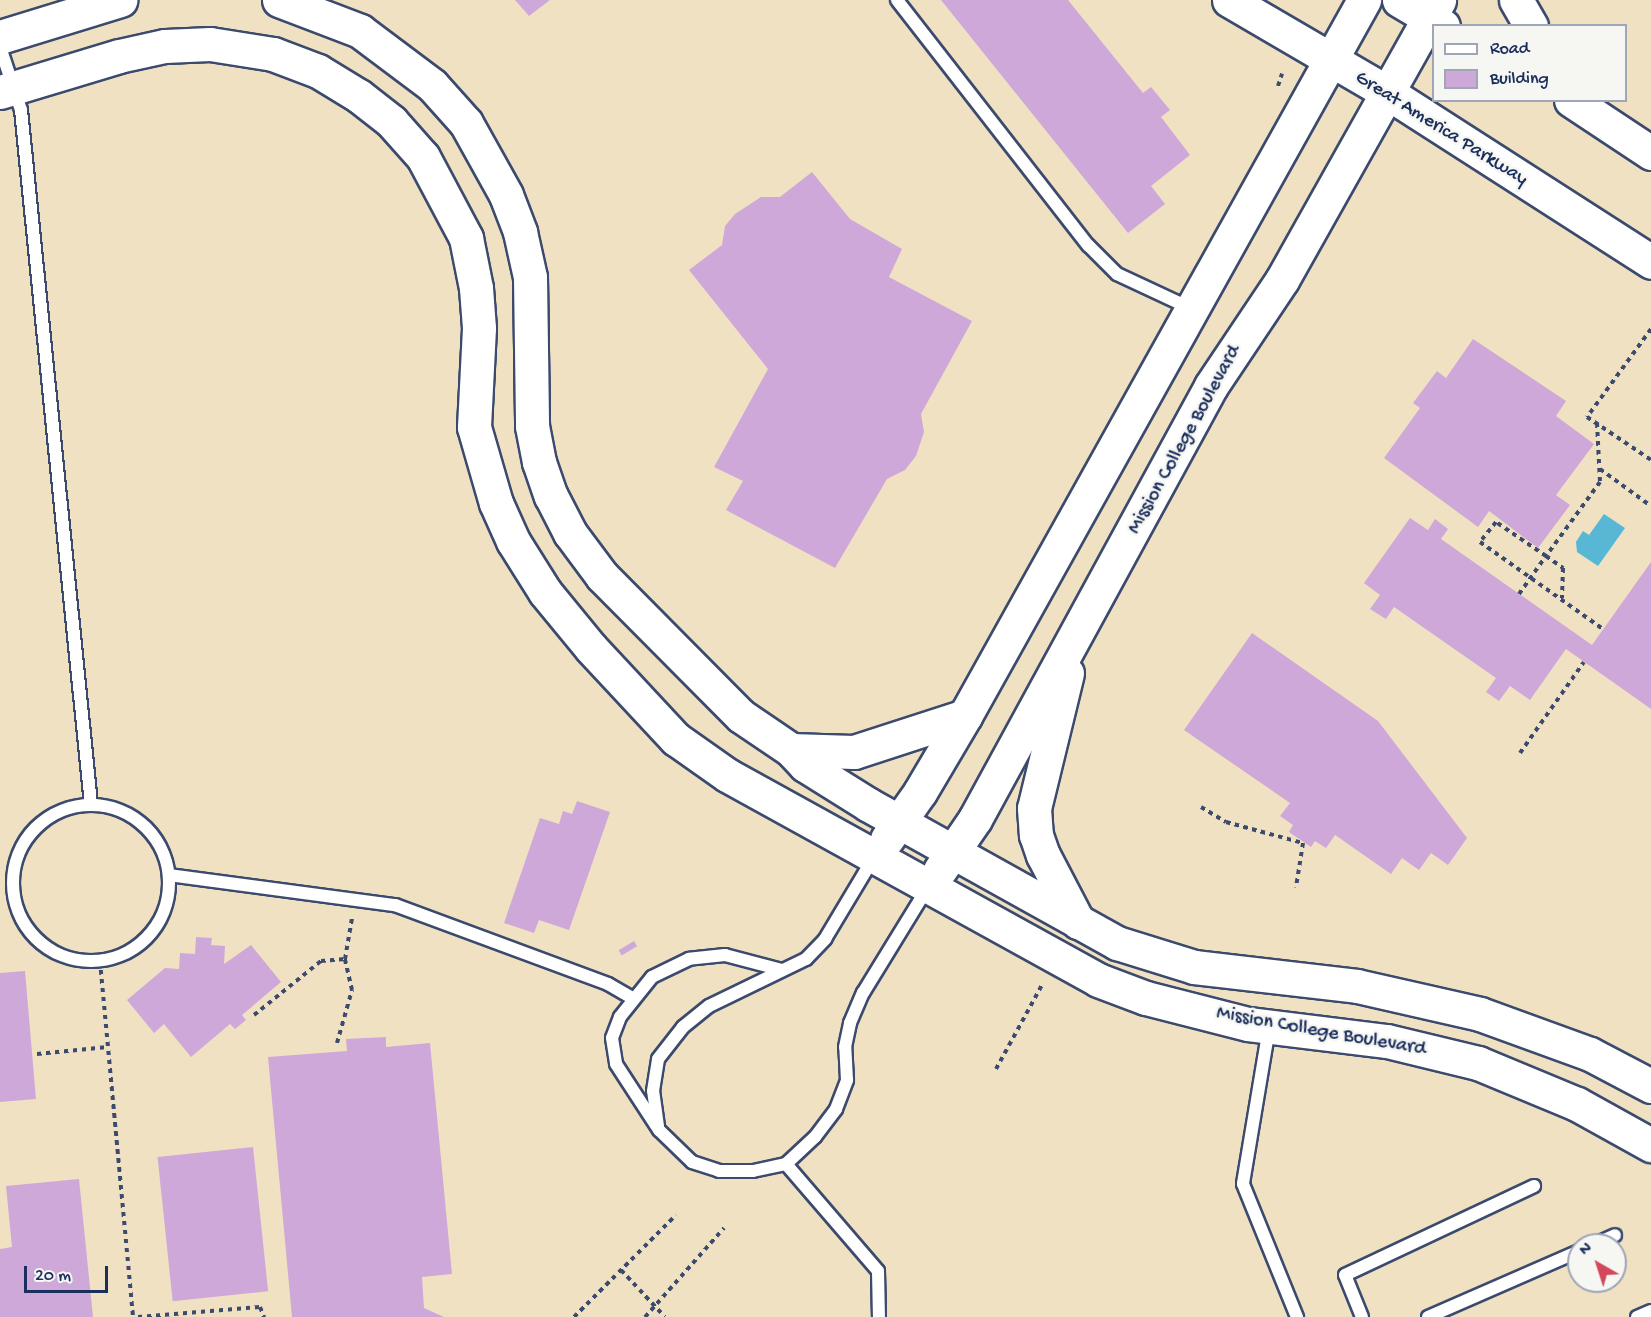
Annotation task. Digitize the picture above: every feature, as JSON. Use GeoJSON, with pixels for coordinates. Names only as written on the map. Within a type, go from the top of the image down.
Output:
{"type":"FeatureCollection","features":[{"type":"Feature","properties":{"kind":"street"},"geometry":{"type":"LineString","coordinates":[[279,0],[360,31],[432,85],[466,123],[506,195],[520,231],[530,277],[532,426],[539,462],[570,533],[602,576],[692,671],[741,716],[791,750],[805,765],[952,852],[1078,922],[1138,951],[1194,967],[1248,976],[1357,986],[1480,1014],[1590,1054],[1651,1086]]}},
{"type":"Feature","properties":{"kind":"street","name":"Great America Parkway"},"geometry":{"type":"LineString","coordinates":[[1229,0],[1385,91],[1651,262]]}},
{"type":"Feature","properties":{"kind":"street"},"geometry":{"type":"LineString","coordinates":[[874,857],[900,821],[965,716],[1190,308],[1364,0]]}},
{"type":"Feature","properties":{"kind":"street"},"geometry":{"type":"LineString","coordinates":[[1516,0],[1530,24]]}},
{"type":"Feature","properties":{"kind":"street"},"geometry":{"type":"LineString","coordinates":[[0,37],[108,1]]}},
{"type":"Feature","properties":{"kind":"street","name":"Mission College Boulevard"},"geometry":{"type":"LineString","coordinates":[[928,886],[975,819],[1072,645],[1211,386],[1282,280],[1427,10]]}},
{"type":"Feature","properties":{"kind":"street","name":"Mission College Boulevard"},"geometry":{"type":"LineString","coordinates":[[7,90],[119,56],[165,46],[210,44],[273,54],[318,71],[391,121],[423,157],[466,238],[477,288],[479,328],[474,427],[496,503],[513,541],[545,592],[631,695],[676,739],[726,775],[1098,980],[1146,998],[1269,1027],[1387,1041],[1478,1063],[1577,1104],[1651,1145]]}},
{"type":"Feature","properties":{"kind":"street"},"geometry":{"type":"LineString","coordinates":[[1575,102],[1651,153]]}},
{"type":"Feature","properties":{"kind":"street"},"geometry":{"type":"LineString","coordinates":[[1072,645],[1034,808],[1036,835],[1043,855],[1078,922]]}},
{"type":"Feature","properties":{"kind":"street"},"geometry":{"type":"LineString","coordinates":[[791,750],[854,752],[965,716]]}},
{"type":"Feature","properties":{"kind":"lane"},"geometry":{"type":"LineString","coordinates":[[897,0],[1088,245],[1117,274],[1190,308]]}},
{"type":"Feature","properties":{"kind":"lane"},"geometry":{"type":"LineString","coordinates":[[0,47],[7,90],[21,110],[91,804]]}},
{"type":"Feature","properties":{"kind":"lane"},"geometry":{"type":"LineString","coordinates":[[91,804],[124,812],[152,832],[164,852],[169,875],[168,899],[159,922],[144,940],[124,954],[100,961],[75,960],[52,951],[32,935],[19,914],[13,890],[15,864],[25,840],[43,821],[65,808],[91,804]]}},
{"type":"Feature","properties":{"kind":"lane"},"geometry":{"type":"LineString","coordinates":[[659,1130],[653,1091],[658,1059],[677,1035],[709,1006],[806,959],[825,939],[874,857]]}},
{"type":"Feature","properties":{"kind":"lane"},"geometry":{"type":"LineString","coordinates":[[169,875],[395,905],[608,984],[632,998]]}},
{"type":"Feature","properties":{"kind":"lane"},"geometry":{"type":"LineString","coordinates":[[782,970],[743,958],[708,956],[689,959],[652,977],[632,998],[612,1038],[616,1064],[659,1130],[692,1162],[719,1171],[753,1171],[786,1164],[815,1137],[836,1109],[847,1080],[845,1047],[850,1023],[909,913],[928,886]]}},
{"type":"Feature","properties":{"kind":"lane"},"geometry":{"type":"LineString","coordinates":[[0,893],[13,890]]}},
{"type":"Feature","properties":{"kind":"lane"},"geometry":{"type":"LineString","coordinates":[[1269,1027],[1243,1184],[1297,1317]]}},
{"type":"Feature","properties":{"kind":"lane"},"geometry":{"type":"LineString","coordinates":[[786,1164],[878,1271],[879,1317]]}},
{"type":"Feature","properties":{"kind":"lane"},"geometry":{"type":"LineString","coordinates":[[1362,1317],[1345,1275],[1534,1186]]}},
{"type":"Feature","properties":{"kind":"lane"},"geometry":{"type":"LineString","coordinates":[[1428,1317],[1567,1256]]}},
{"type":"Feature","properties":{"kind":"lane"},"geometry":{"type":"LineString","coordinates":[[1637,1317],[1651,1311]]}},
{"type":"Feature","properties":{"kind":"path"},"geometry":{"type":"LineString","coordinates":[[1278,86],[1281,74]]}},
{"type":"Feature","properties":{"kind":"path"},"geometry":{"type":"LineString","coordinates":[[1651,329],[1587,417],[1651,460]]}},
{"type":"Feature","properties":{"kind":"path"},"geometry":{"type":"LineString","coordinates":[[1519,594],[1600,482],[1597,423]]}},
{"type":"Feature","properties":{"kind":"path"},"geometry":{"type":"LineString","coordinates":[[1599,469],[1651,506]]}},
{"type":"Feature","properties":{"kind":"path"},"geometry":{"type":"LineString","coordinates":[[1562,599],[1563,568],[1496,522],[1480,542],[1604,629]]}},
{"type":"Feature","properties":{"kind":"path"},"geometry":{"type":"LineString","coordinates":[[1520,753],[1584,662]]}},
{"type":"Feature","properties":{"kind":"path"},"geometry":{"type":"LineString","coordinates":[[1201,807],[1226,822],[1303,843],[1296,887]]}},
{"type":"Feature","properties":{"kind":"path"},"geometry":{"type":"LineString","coordinates":[[337,1043],[352,990],[345,958],[356,900]]}},
{"type":"Feature","properties":{"kind":"path"},"geometry":{"type":"LineString","coordinates":[[254,1015],[321,961],[345,958]]}},
{"type":"Feature","properties":{"kind":"path"},"geometry":{"type":"LineString","coordinates":[[100,961],[134,1317]]}},
{"type":"Feature","properties":{"kind":"path"},"geometry":{"type":"LineString","coordinates":[[996,1069],[1043,983]]}},
{"type":"Feature","properties":{"kind":"path"},"geometry":{"type":"LineString","coordinates":[[37,1054],[108,1047]]}},
{"type":"Feature","properties":{"kind":"path"},"geometry":{"type":"LineString","coordinates":[[574,1317],[676,1215]]}},
{"type":"Feature","properties":{"kind":"path"},"geometry":{"type":"LineString","coordinates":[[645,1317],[724,1228]]}},
{"type":"Feature","properties":{"kind":"path"},"geometry":{"type":"LineString","coordinates":[[621,1270],[665,1317]]}},
{"type":"Feature","properties":{"kind":"path"},"geometry":{"type":"LineString","coordinates":[[138,1317],[260,1307],[264,1317]]}},
{"type":"Feature","properties":{"kind":"water"},"geometry":{"type":"Polygon","coordinates":[[[1604,514],[1625,528],[1598,566],[1577,552],[1576,542],[1583,531],[1589,535],[1604,514]]]}},
{"type":"Feature","properties":{"kind":"building"},"geometry":{"type":"Polygon","coordinates":[[[515,0],[550,0],[529,16],[515,0]]]}},
{"type":"Feature","properties":{"kind":"building"},"geometry":{"type":"Polygon","coordinates":[[[941,0],[1068,0],[1143,93],[1151,87],[1170,110],[1161,117],[1190,155],[1151,186],[1165,204],[1128,233],[941,0]]]}},
{"type":"Feature","properties":{"kind":"building"},"geometry":{"type":"Polygon","coordinates":[[[812,172],[850,219],[902,249],[889,277],[972,321],[921,414],[924,432],[916,456],[905,470],[887,479],[835,568],[726,510],[743,481],[714,467],[768,369],[689,270],[722,245],[725,226],[735,214],[761,197],[780,197],[812,172]]]}},
{"type":"Feature","properties":{"kind":"building"},"geometry":{"type":"Polygon","coordinates":[[[1473,339],[1566,401],[1556,416],[1594,444],[1556,495],[1570,505],[1538,548],[1489,511],[1478,527],[1384,458],[1420,408],[1413,403],[1437,371],[1446,378],[1473,339]]]}},
{"type":"Feature","properties":{"kind":"building"},"geometry":{"type":"Polygon","coordinates":[[[1410,518],[1428,530],[1435,519],[1448,529],[1441,539],[1592,645],[1651,562],[1651,709],[1566,649],[1530,700],[1510,686],[1499,701],[1486,692],[1496,678],[1394,607],[1386,619],[1370,609],[1380,595],[1364,583],[1410,518]]]}},
{"type":"Feature","properties":{"kind":"building"},"geometry":{"type":"Polygon","coordinates":[[[1252,633],[1378,721],[1467,838],[1448,865],[1431,853],[1419,870],[1402,858],[1391,874],[1335,835],[1326,848],[1315,841],[1311,847],[1289,832],[1293,825],[1280,816],[1290,803],[1184,730],[1252,633]]]}},
{"type":"Feature","properties":{"kind":"building"},"geometry":{"type":"Polygon","coordinates":[[[577,801],[610,812],[569,930],[539,920],[534,933],[504,923],[540,818],[559,824],[563,811],[572,814],[577,801]]]}},
{"type":"Feature","properties":{"kind":"building"},"geometry":{"type":"Polygon","coordinates":[[[196,937],[212,938],[211,945],[225,946],[224,964],[251,945],[281,982],[242,1015],[246,1020],[235,1029],[230,1024],[191,1057],[164,1024],[154,1033],[127,1000],[165,968],[179,969],[180,953],[195,954],[196,937]]]}},
{"type":"Feature","properties":{"kind":"building"},"geometry":{"type":"Polygon","coordinates":[[[634,941],[637,946],[622,955],[619,950],[634,941]]]}},
{"type":"Feature","properties":{"kind":"building"},"geometry":{"type":"Polygon","coordinates":[[[25,971],[36,1099],[0,1102],[0,973],[25,971]]]}},
{"type":"Feature","properties":{"kind":"building"},"geometry":{"type":"Polygon","coordinates":[[[386,1037],[386,1047],[430,1043],[452,1274],[422,1277],[424,1308],[444,1317],[292,1317],[268,1057],[347,1051],[346,1039],[386,1037]]]}},
{"type":"Feature","properties":{"kind":"building"},"geometry":{"type":"Polygon","coordinates":[[[253,1147],[268,1291],[173,1301],[158,1157],[253,1147]]]}},
{"type":"Feature","properties":{"kind":"building"},"geometry":{"type":"Polygon","coordinates":[[[79,1179],[93,1317],[0,1317],[0,1249],[12,1247],[6,1186],[79,1179]]]}}]}
